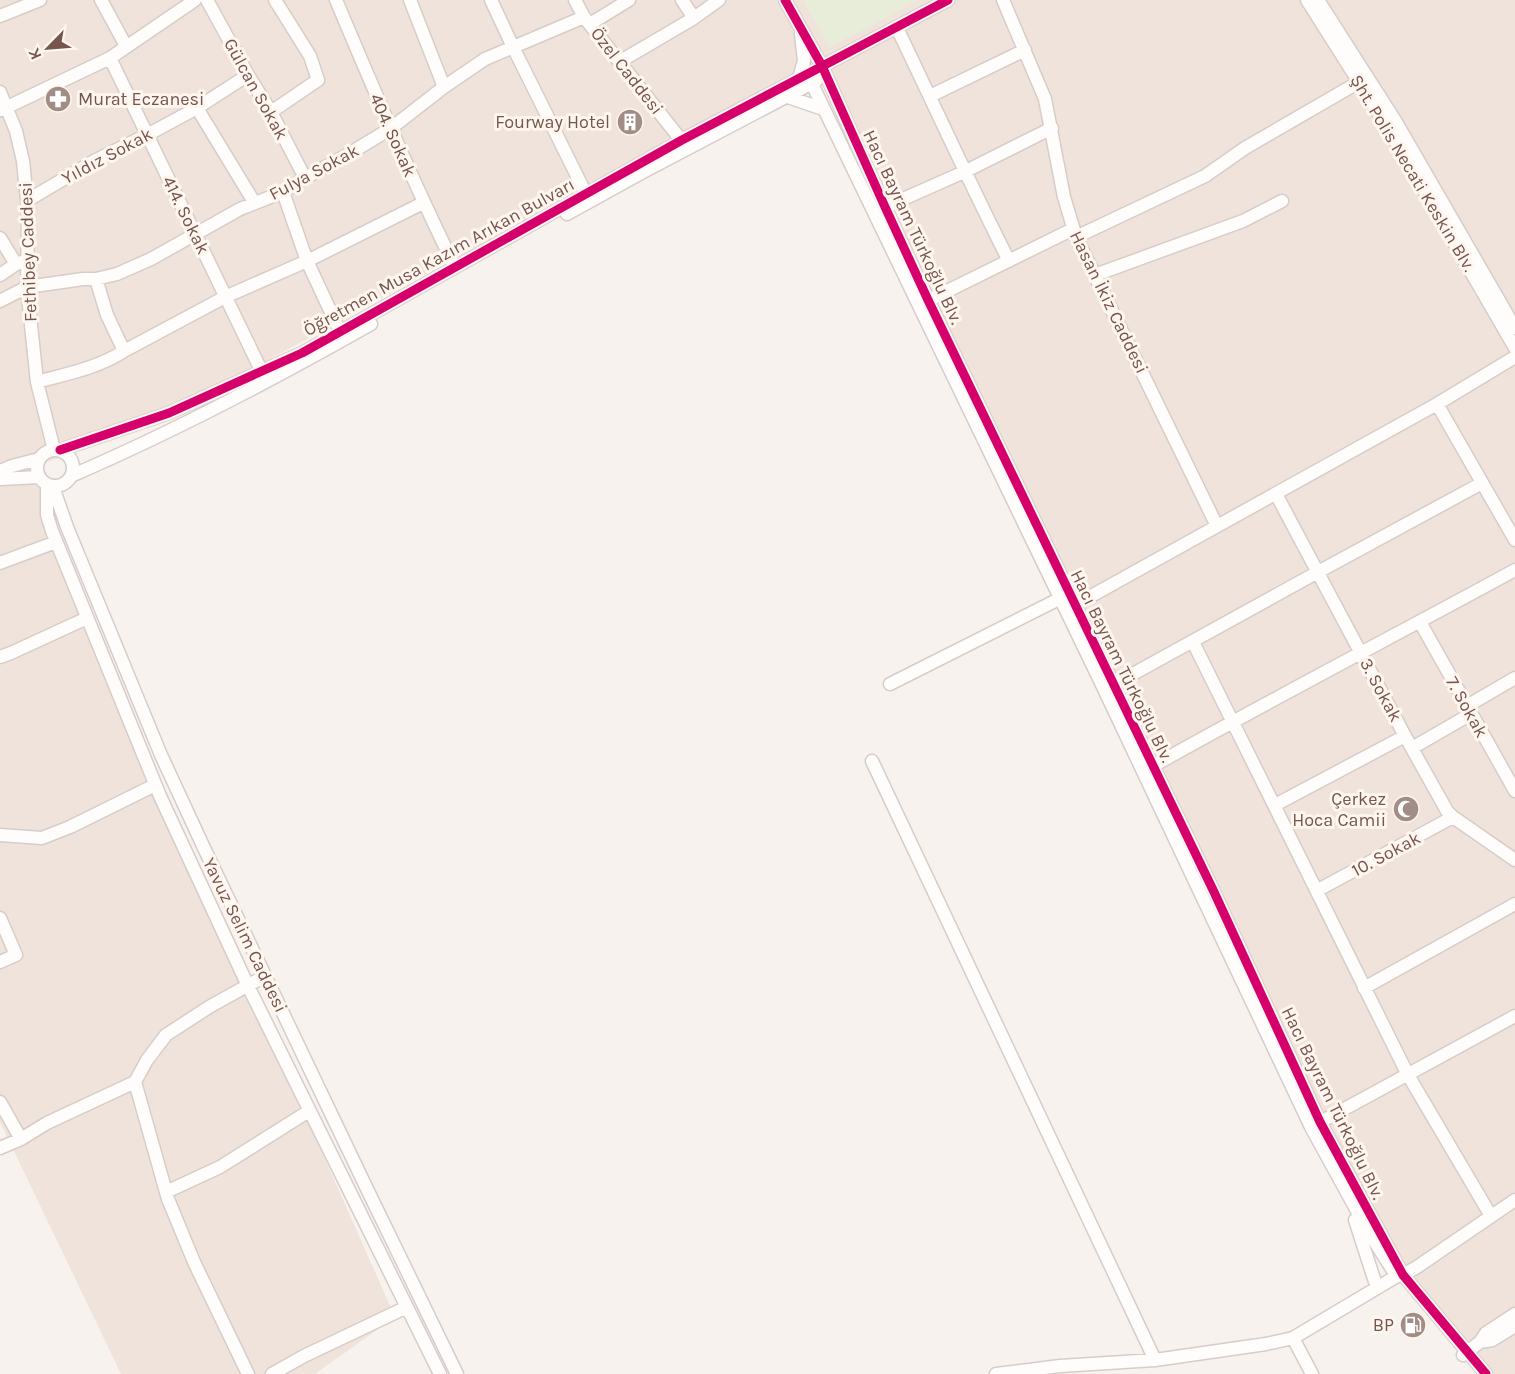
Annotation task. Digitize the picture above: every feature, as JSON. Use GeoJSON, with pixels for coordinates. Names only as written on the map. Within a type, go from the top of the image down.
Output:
{"type":"FeatureCollection","features":[{"type":"Feature","properties":{"kind":"street"},"geometry":{"type":"LineString","coordinates":[[0,16],[40,0]]}},
{"type":"Feature","properties":{"kind":"street"},"geometry":{"type":"LineString","coordinates":[[101,0],[126,46]]}},
{"type":"Feature","properties":{"kind":"street"},"geometry":{"type":"LineString","coordinates":[[3,109],[110,58],[195,0]]}},
{"type":"Feature","properties":{"kind":"street","name":"Gülcan Sokak"},"geometry":{"type":"LineString","coordinates":[[207,0],[271,112],[305,178]]}},
{"type":"Feature","properties":{"kind":"street"},"geometry":{"type":"LineString","coordinates":[[271,112],[318,80],[309,57],[275,0]]}},
{"type":"Feature","properties":{"kind":"street","name":"404. Sokak"},"geometry":{"type":"LineString","coordinates":[[336,0],[390,129],[455,267]]}},
{"type":"Feature","properties":{"kind":"street"},"geometry":{"type":"LineString","coordinates":[[410,0],[444,87]]}},
{"type":"Feature","properties":{"kind":"street"},"geometry":{"type":"LineString","coordinates":[[490,0],[586,194]]}},
{"type":"Feature","properties":{"kind":"street","name":"Özel Caddesi"},"geometry":{"type":"LineString","coordinates":[[575,0],[587,20],[685,145]]}},
{"type":"Feature","properties":{"kind":"street","name":"Fulya Sokak"},"geometry":{"type":"LineString","coordinates":[[27,286],[96,279],[117,274],[151,259],[240,209],[283,192],[347,155],[390,129],[485,59],[587,20],[628,0]]}},
{"type":"Feature","properties":{"kind":"street"},"geometry":{"type":"LineString","coordinates":[[682,0],[694,18]]}},
{"type":"Feature","properties":{"kind":"street"},"geometry":{"type":"LineString","coordinates":[[619,62],[694,18],[719,0]]}},
{"type":"Feature","properties":{"kind":"street","name":"Hacı Bayram Türkoğlu Blv."},"geometry":{"type":"LineString","coordinates":[[785,0],[824,71],[885,207],[923,303]]}},
{"type":"Feature","properties":{"kind":"street"},"geometry":{"type":"LineString","coordinates":[[824,71],[948,0]]}},
{"type":"Feature","properties":{"kind":"street","name":"Hasan İkiz Caddesi"},"geometry":{"type":"LineString","coordinates":[[1003,0],[1045,99],[1064,197],[1074,233],[1217,526]]}},
{"type":"Feature","properties":{"kind":"street","name":"Şht. Polis Necati Keskin Blv."},"geometry":{"type":"LineString","coordinates":[[1307,0],[1359,82],[1515,348]]}},
{"type":"Feature","properties":{"kind":"street","name":"Şht. Polis Necati Keskin Blv."},"geometry":{"type":"LineString","coordinates":[[1318,0],[1396,122],[1515,328]]}},
{"type":"Feature","properties":{"kind":"street"},"geometry":{"type":"LineString","coordinates":[[799,78],[804,61],[800,27]]}},
{"type":"Feature","properties":{"kind":"street"},"geometry":{"type":"LineString","coordinates":[[897,28],[1008,261]]}},
{"type":"Feature","properties":{"kind":"street"},"geometry":{"type":"LineString","coordinates":[[930,96],[1025,50]]}},
{"type":"Feature","properties":{"kind":"street","name":"414. Sokak"},"geometry":{"type":"LineString","coordinates":[[110,58],[262,372]]}},
{"type":"Feature","properties":{"kind":"street","name":"Öğretmen Musa Kazım Arıkan Bulvarı"},"geometry":{"type":"LineString","coordinates":[[57,450],[169,413],[341,336],[643,172],[799,78],[824,71]]}},
{"type":"Feature","properties":{"kind":"street","name":"Öğretmen Musa Kazım Arıkan Bulvarı"},"geometry":{"type":"LineString","coordinates":[[73,475],[140,446],[228,401],[455,267],[586,194],[788,97],[812,84],[824,71]]}},
{"type":"Feature","properties":{"kind":"street","name":"Yıldız Sokak"},"geometry":{"type":"LineString","coordinates":[[28,200],[96,160],[197,108],[248,75]]}},
{"type":"Feature","properties":{"kind":"street"},"geometry":{"type":"LineString","coordinates":[[923,303],[1008,261],[1205,176],[1245,148],[1359,82]]}},
{"type":"Feature","properties":{"kind":"street","name":"Hacı Bayram Türkoğlu Blv."},"geometry":{"type":"LineString","coordinates":[[812,84],[923,303],[1068,599],[1316,1124],[1400,1276]]}},
{"type":"Feature","properties":{"kind":"street","name":"Fethibey Caddesi"},"geometry":{"type":"LineString","coordinates":[[0,92],[3,109],[16,131],[24,161],[28,200],[21,263],[27,286],[37,382],[57,450]]}},
{"type":"Feature","properties":{"kind":"street"},"geometry":{"type":"LineString","coordinates":[[788,97],[824,109]]}},
{"type":"Feature","properties":{"kind":"street"},"geometry":{"type":"LineString","coordinates":[[197,108],[254,202]]}},
{"type":"Feature","properties":{"kind":"street"},"geometry":{"type":"LineString","coordinates":[[885,207],[964,172],[1052,128]]}},
{"type":"Feature","properties":{"kind":"street"},"geometry":{"type":"LineString","coordinates":[[283,192],[306,261],[341,336]]}},
{"type":"Feature","properties":{"kind":"street"},"geometry":{"type":"LineString","coordinates":[[1095,275],[1243,221],[1282,201]]}},
{"type":"Feature","properties":{"kind":"street"},"geometry":{"type":"LineString","coordinates":[[37,382],[111,359],[225,297],[306,261],[423,202]]}},
{"type":"Feature","properties":{"kind":"street"},"geometry":{"type":"LineString","coordinates":[[0,238],[21,263],[0,275]]}},
{"type":"Feature","properties":{"kind":"street"},"geometry":{"type":"LineString","coordinates":[[96,279],[106,315],[123,351]]}},
{"type":"Feature","properties":{"kind":"street"},"geometry":{"type":"LineString","coordinates":[[0,301],[27,286]]}},
{"type":"Feature","properties":{"kind":"street"},"geometry":{"type":"LineString","coordinates":[[890,684],[1217,526],[1437,404],[1515,357]]}},
{"type":"Feature","properties":{"kind":"street"},"geometry":{"type":"LineString","coordinates":[[1437,404],[1515,540]]}},
{"type":"Feature","properties":{"kind":"street"},"geometry":{"type":"LineString","coordinates":[[0,471],[39,459],[48,451],[57,450],[70,457],[73,463],[73,475],[65,484],[0,479]]}},
{"type":"Feature","properties":{"kind":"street"},"geometry":{"type":"LineString","coordinates":[[39,459],[37,465],[46,483]]}},
{"type":"Feature","properties":{"kind":"street","name":"Yavuz Selim Caddesi"},"geometry":{"type":"LineString","coordinates":[[46,483],[47,515],[56,542],[156,785],[248,986],[440,1374]]}},
{"type":"Feature","properties":{"kind":"street","name":"Yavuz Selim Caddesi"},"geometry":{"type":"LineString","coordinates":[[46,483],[67,527],[161,755],[265,976],[458,1374]]}},
{"type":"Feature","properties":{"kind":"street"},"geometry":{"type":"LineString","coordinates":[[1113,685],[1482,483]]}},
{"type":"Feature","properties":{"kind":"street","name":"3. Sokak"},"geometry":{"type":"LineString","coordinates":[[1276,494],[1447,811],[1515,860]]}},
{"type":"Feature","properties":{"kind":"street"},"geometry":{"type":"LineString","coordinates":[[0,563],[56,542]]}},
{"type":"Feature","properties":{"kind":"street"},"geometry":{"type":"LineString","coordinates":[[1152,766],[1515,570]]}},
{"type":"Feature","properties":{"kind":"street","name":"Hacı Bayram Türkoğlu Blv."},"geometry":{"type":"LineString","coordinates":[[1068,599],[1113,685],[1214,892],[1338,1176],[1368,1231],[1400,1276]]}},
{"type":"Feature","properties":{"kind":"street"},"geometry":{"type":"LineString","coordinates":[[0,657],[87,618]]}},
{"type":"Feature","properties":{"kind":"street","name":"7. Sokak"},"geometry":{"type":"LineString","coordinates":[[1420,622],[1515,791]]}},
{"type":"Feature","properties":{"kind":"street"},"geometry":{"type":"LineString","coordinates":[[1193,642],[1408,1075],[1491,1216]]}},
{"type":"Feature","properties":{"kind":"street"},"geometry":{"type":"LineString","coordinates":[[1412,748],[1515,678]]}},
{"type":"Feature","properties":{"kind":"street"},"geometry":{"type":"LineString","coordinates":[[1275,805],[1405,736]]}},
{"type":"Feature","properties":{"kind":"street"},"geometry":{"type":"LineString","coordinates":[[872,761],[1155,1360]]}},
{"type":"Feature","properties":{"kind":"street"},"geometry":{"type":"LineString","coordinates":[[0,835],[42,838],[70,827],[156,785]]}},
{"type":"Feature","properties":{"kind":"street","name":"10. Sokak"},"geometry":{"type":"LineString","coordinates":[[1318,890],[1453,817]]}},
{"type":"Feature","properties":{"kind":"street"},"geometry":{"type":"LineString","coordinates":[[1364,988],[1515,904]]}},
{"type":"Feature","properties":{"kind":"street"},"geometry":{"type":"LineString","coordinates":[[0,918],[16,955],[0,962]]}},
{"type":"Feature","properties":{"kind":"street"},"geometry":{"type":"LineString","coordinates":[[0,1148],[21,1139],[47,1123],[135,1082],[147,1060],[166,1035],[208,1007],[265,976]]}},
{"type":"Feature","properties":{"kind":"street"},"geometry":{"type":"LineString","coordinates":[[1316,1124],[1514,1019]]}},
{"type":"Feature","properties":{"kind":"street"},"geometry":{"type":"LineString","coordinates":[[135,1082],[166,1192],[194,1262],[248,1374]]}},
{"type":"Feature","properties":{"kind":"street"},"geometry":{"type":"LineString","coordinates":[[0,1102],[21,1139]]}},
{"type":"Feature","properties":{"kind":"street"},"geometry":{"type":"LineString","coordinates":[[166,1192],[220,1167],[309,1111]]}},
{"type":"Feature","properties":{"kind":"street"},"geometry":{"type":"LineString","coordinates":[[1338,1176],[1377,1288]]}},
{"type":"Feature","properties":{"kind":"street"},"geometry":{"type":"LineString","coordinates":[[996,1374],[1060,1366],[1155,1360],[1293,1338],[1400,1276],[1515,1200]]}},
{"type":"Feature","properties":{"kind":"street"},"geometry":{"type":"LineString","coordinates":[[1400,1276],[1479,1374]]}},
{"type":"Feature","properties":{"kind":"street"},"geometry":{"type":"LineString","coordinates":[[272,1374],[406,1307]]}},
{"type":"Feature","properties":{"kind":"street"},"geometry":{"type":"LineString","coordinates":[[1465,1354],[1480,1342],[1486,1333],[1515,1314]]}},
{"type":"Feature","properties":{"kind":"street"},"geometry":{"type":"LineString","coordinates":[[1480,1342],[1492,1340],[1515,1326]]}},
{"type":"Feature","properties":{"kind":"street"},"geometry":{"type":"LineString","coordinates":[[1293,1338],[1312,1374]]}},
{"type":"Feature","properties":{"kind":"street"},"geometry":{"type":"LineString","coordinates":[[1465,1354],[1486,1374]]}},
{"type":"Feature","properties":{"kind":"shaded area"},"geometry":{"type":"Polygon","coordinates":[[[0,0],[1515,0],[1515,1374],[1494,1374],[1406,1288],[816,62],[147,426],[33,467],[88,625],[395,1317],[315,1374],[121,1374],[0,1122],[0,0]]]}},
{"type":"Feature","properties":{"kind":"green space"},"geometry":{"type":"Polygon","coordinates":[[[803,0],[918,0],[830,47],[803,0]]]}},
{"type":"Feature","properties":{"kind":"cycle path"},"geometry":{"type":"LineString","coordinates":[[785,0],[822,66],[928,300],[1214,892],[1320,1122],[1403,1275],[1486,1374]]}},
{"type":"Feature","properties":{"kind":"cycle path"},"geometry":{"type":"LineString","coordinates":[[60,450],[169,413],[302,353],[682,140],[948,0]]}},
{"type":"Feature","properties":{"kind":"place","name":"Murat Eczanesi"},"geometry":{"type":"Point","coordinates":[58,99]}},
{"type":"Feature","properties":{"kind":"place","name":"Fourway Hotel"},"geometry":{"type":"Point","coordinates":[630,122]}},
{"type":"Feature","properties":{"kind":"place","name":"Çerkez Hoca Camii"},"geometry":{"type":"Point","coordinates":[1406,809]}},
{"type":"Feature","properties":{"kind":"place","name":"BP"},"geometry":{"type":"Point","coordinates":[1413,1325]}}]}
